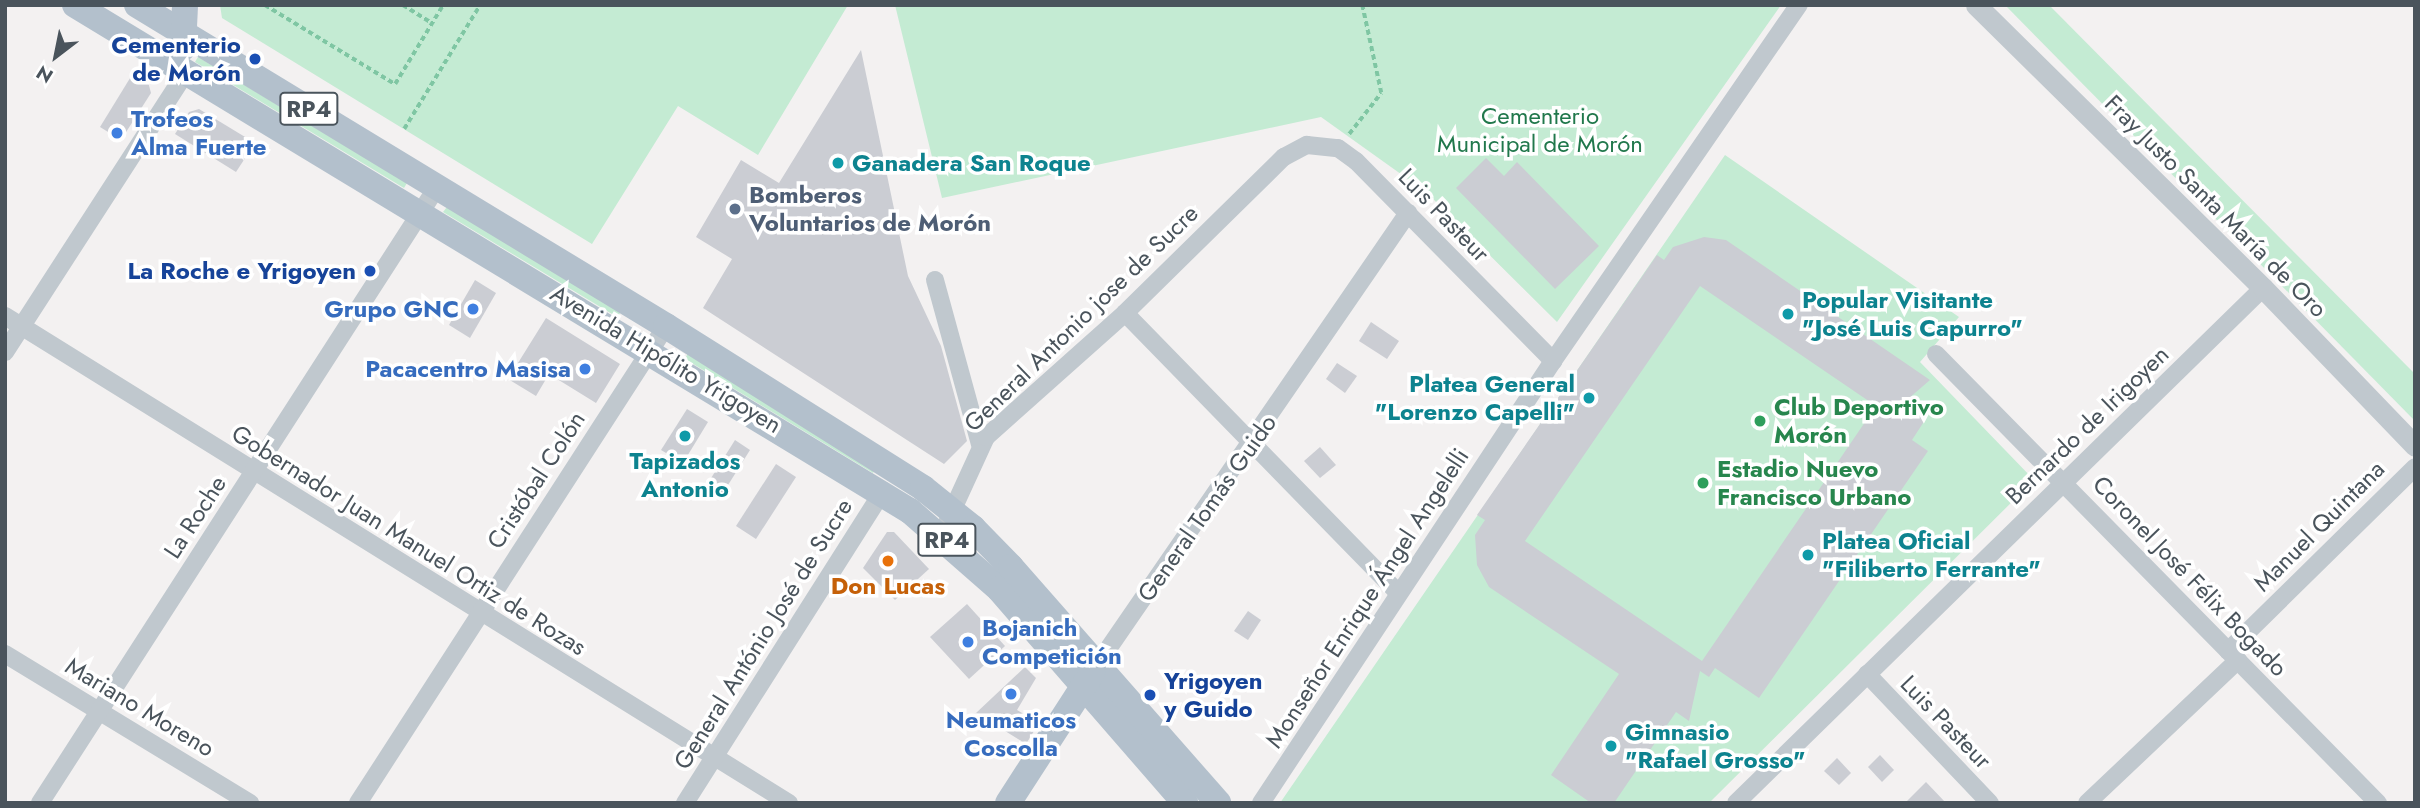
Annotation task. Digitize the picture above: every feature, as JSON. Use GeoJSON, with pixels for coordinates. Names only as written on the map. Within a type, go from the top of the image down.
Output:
{"type":"FeatureCollection","features":[{"type":"Feature","properties":{"kind":"main road","name":"Avenida Hipólito Yrigoyen"},"geometry":{"type":"LineString","coordinates":[[75,5],[883,491],[947,522]]}},
{"type":"Feature","properties":{"kind":"main road","name":"Avenida Hipólito Yrigoyen"},"geometry":{"type":"LineString","coordinates":[[136,5],[666,326],[1011,567],[1185,803]]}},
{"type":"Feature","properties":{"kind":"main road"},"geometry":{"type":"LineString","coordinates":[[185,5],[180,32],[186,72]]}},
{"type":"Feature","properties":{"kind":"main road","name":"Avenida Hipólito Yrigoyen"},"geometry":{"type":"LineString","coordinates":[[1090,676],[1217,803]]}},
{"type":"Feature","properties":{"kind":"main road","name":"General Tomás Guido"},"geometry":{"type":"LineString","coordinates":[[1008,803],[1090,676]]}},
{"type":"Feature","properties":{"kind":"street","name":"Monseñor Enrique Ángel Angelelli"},"geometry":{"type":"LineString","coordinates":[[1261,803],[1553,361],[1799,5]]}},
{"type":"Feature","properties":{"kind":"street","name":"Fray Justo Santa María de Oro"},"geometry":{"type":"LineString","coordinates":[[1976,5],[2263,288],[2415,446]]}},
{"type":"Feature","properties":{"kind":"street"},"geometry":{"type":"LineString","coordinates":[[5,352],[186,72]]}},
{"type":"Feature","properties":{"kind":"street","name":"Luis Pasteur"},"geometry":{"type":"LineString","coordinates":[[1284,157],[1307,145],[1338,148],[1408,213],[1553,361]]}},
{"type":"Feature","properties":{"kind":"street","name":"General Antonio jose de Sucre"},"geometry":{"type":"LineString","coordinates":[[947,522],[980,444],[1125,313],[1284,157]]}},
{"type":"Feature","properties":{"kind":"street","name":"La Roche"},"geometry":{"type":"LineString","coordinates":[[40,803],[437,187]]}},
{"type":"Feature","properties":{"kind":"street","name":"General Tomás Guido"},"geometry":{"type":"LineString","coordinates":[[1090,676],[1254,442],[1408,213]]}},
{"type":"Feature","properties":{"kind":"street"},"geometry":{"type":"LineString","coordinates":[[935,280],[980,444]]}},
{"type":"Feature","properties":{"kind":"street","name":"Bernardo de Irigoyen"},"geometry":{"type":"LineString","coordinates":[[1736,803],[2263,288]]}},
{"type":"Feature","properties":{"kind":"street"},"geometry":{"type":"LineString","coordinates":[[1125,313],[1254,442],[1399,594]]}},
{"type":"Feature","properties":{"kind":"street","name":"Gobernador Juan Manuel Ortiz de Rozas"},"geometry":{"type":"LineString","coordinates":[[5,316],[252,472],[789,803]]}},
{"type":"Feature","properties":{"kind":"street","name":"Cristóbal Colón"},"geometry":{"type":"LineString","coordinates":[[358,803],[666,326]]}},
{"type":"Feature","properties":{"kind":"street","name":"Coronel José Félix Bogado"},"geometry":{"type":"LineString","coordinates":[[1936,354],[2378,803]]}},
{"type":"Feature","properties":{"kind":"street","name":"Manuel Quintana"},"geometry":{"type":"LineString","coordinates":[[2087,803],[2415,467]]}},
{"type":"Feature","properties":{"kind":"street","name":"General António José de Sucre"},"geometry":{"type":"LineString","coordinates":[[685,803],[883,491]]}},
{"type":"Feature","properties":{"kind":"street","name":"Mariano Moreno"},"geometry":{"type":"LineString","coordinates":[[5,654],[250,803]]}},
{"type":"Feature","properties":{"kind":"street","name":"Luis Pasteur"},"geometry":{"type":"LineString","coordinates":[[1867,674],[1990,803]]}},
{"type":"Feature","properties":{"kind":"path"},"geometry":{"type":"LineString","coordinates":[[209,5],[234,5]]}},
{"type":"Feature","properties":{"kind":"path"},"geometry":{"type":"LineString","coordinates":[[265,5],[395,83],[443,5]]}},
{"type":"Feature","properties":{"kind":"path"},"geometry":{"type":"LineString","coordinates":[[403,5],[432,23]]}},
{"type":"Feature","properties":{"kind":"path"},"geometry":{"type":"LineString","coordinates":[[404,129],[480,5]]}},
{"type":"Feature","properties":{"kind":"path"},"geometry":{"type":"LineString","coordinates":[[1348,136],[1381,93],[1362,5]]}},
{"type":"Feature","properties":{"kind":"green space"},"geometry":{"type":"Polygon","coordinates":[[[220,5],[848,5],[758,155],[678,106],[592,244],[222,18],[220,5]]]}},
{"type":"Feature","properties":{"kind":"green space","name":"Cementerio Municipal de Morón"},"geometry":{"type":"Polygon","coordinates":[[[895,5],[1781,5],[1557,322],[1426,192],[1321,117],[942,198],[895,5]]]}},
{"type":"Feature","properties":{"kind":"green space"},"geometry":{"type":"Polygon","coordinates":[[[2005,5],[2049,5],[2415,374],[2415,421],[2005,5]]]}},
{"type":"Feature","properties":{"kind":"green space"},"geometry":{"type":"Polygon","coordinates":[[[198,57],[407,183],[404,188],[195,62],[198,57]]]}},
{"type":"Feature","properties":{"kind":"green space","name":"Club Deportivo Morón"},"geometry":{"type":"Polygon","coordinates":[[[1725,155],[1959,317],[1920,362],[2034,480],[1709,803],[1280,803],[1725,155]]]}},
{"type":"Feature","properties":{"kind":"green space"},"geometry":{"type":"Polygon","coordinates":[[[447,207],[621,312],[617,317],[443,212],[447,207]]]}},
{"type":"Feature","properties":{"kind":"green space"},"geometry":{"type":"Polygon","coordinates":[[[688,353],[876,468],[873,473],[685,359],[688,353]]]}},
{"type":"Feature","properties":{"kind":"building","name":"Ganadera San Roque"},"geometry":{"type":"Polygon","coordinates":[[[861,50],[908,276],[941,346],[967,441],[944,464],[703,308],[732,259],[696,237],[741,160],[779,183],[861,50]]]}},
{"type":"Feature","properties":{"kind":"building"},"geometry":{"type":"Polygon","coordinates":[[[135,70],[147,78],[151,93],[121,140],[100,127],[135,70]]]}},
{"type":"Feature","properties":{"kind":"building"},"geometry":{"type":"Polygon","coordinates":[[[199,109],[255,143],[236,172],[175,134],[189,112],[199,109]]]}},
{"type":"Feature","properties":{"kind":"building"},"geometry":{"type":"Polygon","coordinates":[[[1486,158],[1504,176],[1517,162],[1599,246],[1555,289],[1456,188],[1486,158]]]}},
{"type":"Feature","properties":{"kind":"building"},"geometry":{"type":"Polygon","coordinates":[[[1704,237],[1726,240],[1930,380],[1901,405],[1925,420],[1912,440],[1928,451],[1759,698],[1715,668],[1709,677],[1700,671],[1689,721],[1676,712],[1614,803],[1591,803],[1551,775],[1619,674],[1489,587],[1477,565],[1475,535],[1485,520],[1477,515],[1657,255],[1664,260],[1673,247],[1704,237]],[[1700,286],[1525,541],[1702,661],[1876,406],[1700,286]]]}},
{"type":"Feature","properties":{"kind":"building","name":"Grupo GNC"},"geometry":{"type":"Polygon","coordinates":[[[475,280],[496,293],[470,338],[449,325],[475,280]]]}},
{"type":"Feature","properties":{"kind":"building"},"geometry":{"type":"Polygon","coordinates":[[[546,318],[620,364],[596,403],[549,374],[536,396],[508,379],[546,318]]]}},
{"type":"Feature","properties":{"kind":"building"},"geometry":{"type":"Polygon","coordinates":[[[1371,322],[1399,341],[1387,359],[1359,341],[1371,322]]]}},
{"type":"Feature","properties":{"kind":"building"},"geometry":{"type":"Polygon","coordinates":[[[1337,363],[1357,376],[1345,393],[1326,379],[1337,363]]]}},
{"type":"Feature","properties":{"kind":"building","name":"Tapizados Antonio"},"geometry":{"type":"Polygon","coordinates":[[[687,409],[708,422],[683,463],[661,450],[687,409]]]}},
{"type":"Feature","properties":{"kind":"building"},"geometry":{"type":"Polygon","coordinates":[[[735,440],[750,450],[723,493],[708,483],[735,440]]]}},
{"type":"Feature","properties":{"kind":"building"},"geometry":{"type":"Polygon","coordinates":[[[1320,447],[1336,465],[1320,478],[1304,461],[1320,447]]]}},
{"type":"Feature","properties":{"kind":"building"},"geometry":{"type":"Polygon","coordinates":[[[776,464],[796,477],[756,539],[736,526],[776,464]]]}},
{"type":"Feature","properties":{"kind":"building","name":"Don Lucas"},"geometry":{"type":"Polygon","coordinates":[[[887,532],[894,532],[929,569],[895,600],[863,568],[887,532]]]}},
{"type":"Feature","properties":{"kind":"building","name":"Bojanich Competición"},"geometry":{"type":"Polygon","coordinates":[[[967,604],[1005,646],[969,679],[930,637],[967,604]]]}},
{"type":"Feature","properties":{"kind":"building"},"geometry":{"type":"Polygon","coordinates":[[[1248,611],[1261,620],[1248,640],[1234,631],[1248,611]]]}},
{"type":"Feature","properties":{"kind":"building","name":"Neumaticos Coscolla"},"geometry":{"type":"Polygon","coordinates":[[[1025,667],[1036,678],[1017,710],[1039,723],[1026,744],[976,713],[1025,667]]]}},
{"type":"Feature","properties":{"kind":"building"},"geometry":{"type":"Polygon","coordinates":[[[1880,755],[1894,770],[1882,782],[1868,767],[1880,755]]]}},
{"type":"Feature","properties":{"kind":"building"},"geometry":{"type":"Polygon","coordinates":[[[1837,758],[1851,773],[1839,785],[1824,771],[1837,758]]]}},
{"type":"Feature","properties":{"kind":"building"},"geometry":{"type":"Polygon","coordinates":[[[1926,782],[1946,803],[1905,803],[1926,782]]]}},
{"type":"Feature","properties":{"kind":"place","name":"Cementerio de Morón"},"geometry":{"type":"Point","coordinates":[255,59]}},
{"type":"Feature","properties":{"kind":"place","name":"Trofeos Alma Fuerte"},"geometry":{"type":"Point","coordinates":[117,133]}},
{"type":"Feature","properties":{"kind":"place","name":"Ganadera San Roque"},"geometry":{"type":"Point","coordinates":[838,163]}},
{"type":"Feature","properties":{"kind":"place","name":"Bomberos Voluntarios de Morón"},"geometry":{"type":"Point","coordinates":[735,209]}},
{"type":"Feature","properties":{"kind":"place","name":"La Roche e Yrigoyen"},"geometry":{"type":"Point","coordinates":[370,271]}},
{"type":"Feature","properties":{"kind":"place","name":"Grupo GNC"},"geometry":{"type":"Point","coordinates":[473,309]}},
{"type":"Feature","properties":{"kind":"place","name":"Popular Visitante \"José Luis Capurro\""},"geometry":{"type":"Point","coordinates":[1788,314]}},
{"type":"Feature","properties":{"kind":"place","name":"Pacacentro Masisa"},"geometry":{"type":"Point","coordinates":[585,369]}},
{"type":"Feature","properties":{"kind":"place","name":"Platea General \"Lorenzo Capelli\""},"geometry":{"type":"Point","coordinates":[1589,398]}},
{"type":"Feature","properties":{"kind":"place","name":"Club Deportivo Morón"},"geometry":{"type":"Point","coordinates":[1760,421]}},
{"type":"Feature","properties":{"kind":"place","name":"Tapizados Antonio"},"geometry":{"type":"Point","coordinates":[685,436]}},
{"type":"Feature","properties":{"kind":"place","name":"Estadio Nuevo Francisco Urbano"},"geometry":{"type":"Point","coordinates":[1703,483]}},
{"type":"Feature","properties":{"kind":"place","name":"Platea Oficial \"Filiberto Ferrante\""},"geometry":{"type":"Point","coordinates":[1808,555]}},
{"type":"Feature","properties":{"kind":"place","name":"Don Lucas"},"geometry":{"type":"Point","coordinates":[888,561]}},
{"type":"Feature","properties":{"kind":"place","name":"Bojanich Competición"},"geometry":{"type":"Point","coordinates":[968,642]}},
{"type":"Feature","properties":{"kind":"place","name":"Neumaticos Coscolla"},"geometry":{"type":"Point","coordinates":[1011,694]}},
{"type":"Feature","properties":{"kind":"place","name":"Yrigoyen y Guido"},"geometry":{"type":"Point","coordinates":[1150,695]}},
{"type":"Feature","properties":{"kind":"place","name":"Gimnasio \"Rafael Grosso\""},"geometry":{"type":"Point","coordinates":[1611,746]}}]}
